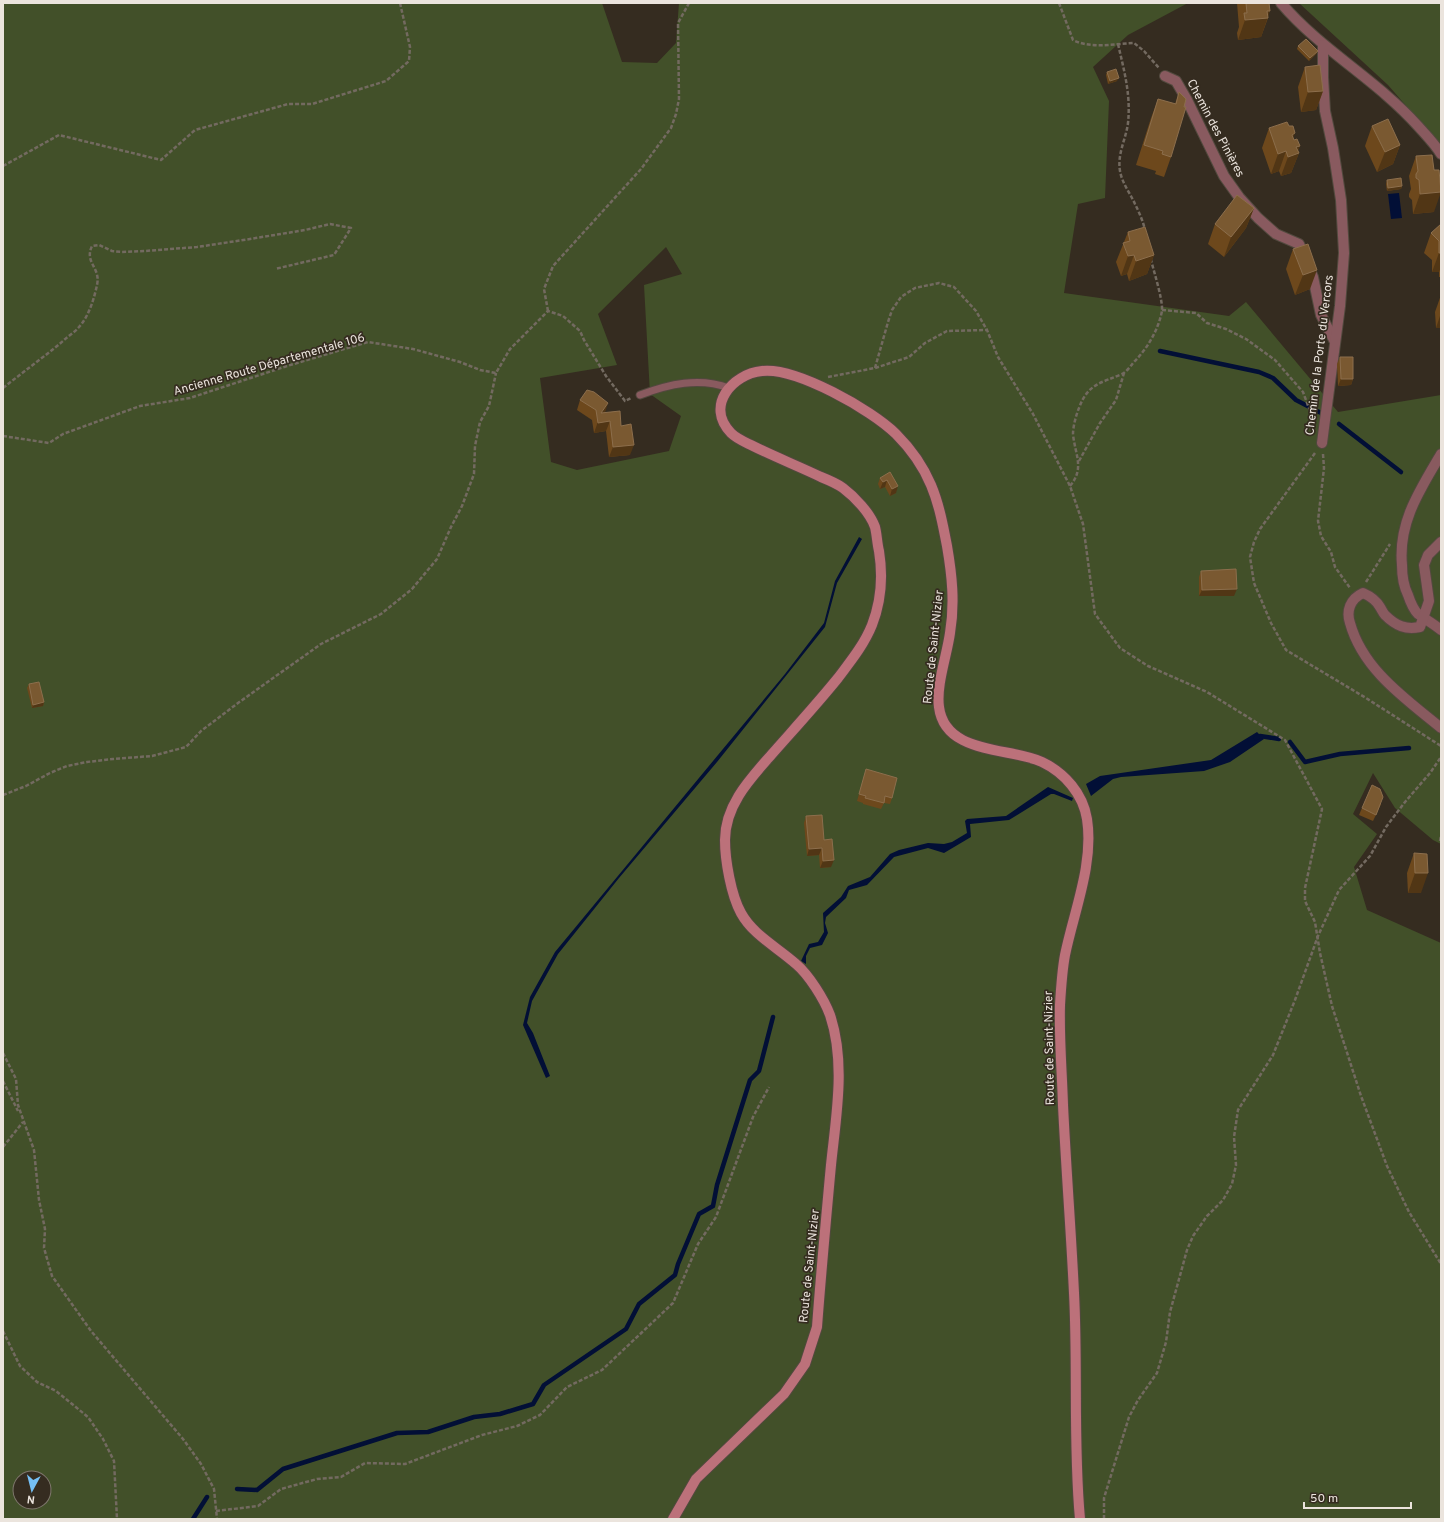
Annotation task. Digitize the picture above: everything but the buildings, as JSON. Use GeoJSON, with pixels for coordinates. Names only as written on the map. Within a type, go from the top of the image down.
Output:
{"type":"FeatureCollection","features":[{"type":"Feature","properties":{"kind":"main road","name":"Route de Saint-Nizier"},"geometry":{"type":"LineString","coordinates":[[673,1519],[696,1479],[784,1394],[805,1364],[816,1327],[838,1095],[837,1046],[828,1010],[803,969],[754,930],[739,911],[730,883],[725,837],[728,818],[735,800],[752,777],[854,657],[871,626],[880,596],[882,569],[874,525],[860,503],[842,486],[740,440],[723,422],[720,408],[729,388],[742,376],[762,371],[776,371],[808,380],[849,401],[882,422],[898,436],[913,453],[933,488],[941,514],[954,588],[951,628],[938,700],[939,714],[944,723],[956,736],[972,744],[993,751],[1025,756],[1041,762],[1058,772],[1077,792],[1083,802],[1089,839],[1079,901],[1065,957],[1061,984],[1060,1011],[1063,1102],[1076,1350],[1076,1464],[1080,1519]]}},
{"type":"Feature","properties":{"kind":"street"},"geometry":{"type":"LineString","coordinates":[[1281,3],[1292,17],[1323,45],[1394,101],[1436,146],[1441,154]]}},
{"type":"Feature","properties":{"kind":"street","name":"Chemin de la Porte du Vercors"},"geometry":{"type":"LineString","coordinates":[[1322,443],[1340,306],[1344,253],[1341,200],[1333,148],[1325,111],[1323,45]]}},
{"type":"Feature","properties":{"kind":"street","name":"Chemin des Pinières"},"geometry":{"type":"LineString","coordinates":[[1165,76],[1176,81],[1187,100],[1224,176],[1239,197],[1258,218],[1276,234],[1299,244],[1313,277],[1321,314],[1335,342]]}},
{"type":"Feature","properties":{"kind":"street"},"geometry":{"type":"LineString","coordinates":[[1441,454],[1416,496],[1407,519],[1401,554],[1403,584],[1417,613],[1441,630]]}},
{"type":"Feature","properties":{"kind":"street"},"geometry":{"type":"LineString","coordinates":[[1441,542],[1428,555],[1424,565],[1429,601],[1420,627],[1410,629],[1404,628],[1384,615],[1379,605],[1371,596],[1363,593],[1357,596],[1349,606],[1348,616],[1358,645],[1370,664],[1402,696],[1441,728]]}},
{"type":"Feature","properties":{"kind":"lane"},"geometry":{"type":"LineString","coordinates":[[640,395],[660,387],[680,383],[716,383],[729,388]]}},
{"type":"Feature","properties":{"kind":"path"},"geometry":{"type":"LineString","coordinates":[[3,166],[59,135],[161,160],[195,130],[288,104],[312,104],[386,81],[409,61],[410,47],[400,3]]}},
{"type":"Feature","properties":{"kind":"path"},"geometry":{"type":"LineString","coordinates":[[548,312],[544,289],[553,266],[642,170],[671,128],[680,99],[678,23],[689,3]]}},
{"type":"Feature","properties":{"kind":"path"},"geometry":{"type":"LineString","coordinates":[[1059,3],[1073,40],[1083,45],[1096,46],[1134,43],[1154,62],[1165,76]]}},
{"type":"Feature","properties":{"kind":"path"},"geometry":{"type":"LineString","coordinates":[[1118,44],[1126,77],[1130,104],[1128,124],[1120,154],[1120,171],[1125,186],[1136,206],[1145,233]]}},
{"type":"Feature","properties":{"kind":"path"},"geometry":{"type":"LineString","coordinates":[[3,388],[79,327],[89,311],[96,294],[99,279],[96,269],[90,260],[89,253],[92,246],[99,245],[112,251],[122,252],[146,251],[250,239],[305,230],[330,224],[351,228],[334,255],[275,269]]}},
{"type":"Feature","properties":{"kind":"path"},"geometry":{"type":"LineString","coordinates":[[1070,486],[1077,478],[1079,462],[1100,422],[1116,400],[1124,373],[1144,351],[1154,334],[1162,310],[1150,255]]}},
{"type":"Feature","properties":{"kind":"path"},"geometry":{"type":"LineString","coordinates":[[875,368],[884,332],[892,310],[901,296],[915,288],[939,283],[954,287],[976,311],[987,330],[998,357],[1033,414],[1070,486],[1083,524],[1095,614],[1120,648],[1148,666],[1207,692],[1285,740],[1322,809],[1305,888],[1305,902],[1315,922],[1320,954],[1332,1006],[1361,1096],[1387,1166],[1408,1212],[1441,1264]]}},
{"type":"Feature","properties":{"kind":"path"},"geometry":{"type":"LineString","coordinates":[[1162,310],[1196,313],[1207,323],[1226,329],[1246,339],[1275,360],[1303,392],[1314,421]]}},
{"type":"Feature","properties":{"kind":"path"},"geometry":{"type":"LineString","coordinates":[[548,312],[563,316],[580,331],[606,376],[625,401]]}},
{"type":"Feature","properties":{"kind":"path"},"geometry":{"type":"LineString","coordinates":[[3,795],[26,786],[67,766],[93,761],[152,756],[186,747],[201,732],[238,703],[320,644],[381,614],[412,589],[437,559],[462,506],[474,474],[474,446],[480,422],[489,406],[496,373],[510,349],[548,312]]}},
{"type":"Feature","properties":{"kind":"path"},"geometry":{"type":"LineString","coordinates":[[808,380],[875,368],[909,357],[924,343],[946,331],[987,330]]}},
{"type":"Feature","properties":{"kind":"path","name":"Ancienne Route Départementale 106"},"geometry":{"type":"LineString","coordinates":[[3,436],[49,443],[62,434],[140,406],[190,398],[287,366],[368,342],[413,349],[460,362],[480,370],[496,373]]}},
{"type":"Feature","properties":{"kind":"path"},"geometry":{"type":"LineString","coordinates":[[1079,462],[1075,449],[1073,432],[1079,407],[1090,388],[1124,373]]}},
{"type":"Feature","properties":{"kind":"path"},"geometry":{"type":"LineString","coordinates":[[1322,443],[1324,468],[1318,522],[1321,536],[1330,552],[1335,567],[1357,596],[1391,543]]}},
{"type":"Feature","properties":{"kind":"path","name":"Chemin de la Porte du Vercors"},"geometry":{"type":"LineString","coordinates":[[1322,443],[1260,530],[1254,542],[1250,556],[1254,583],[1271,623],[1286,650],[1366,698],[1441,746]]}},
{"type":"Feature","properties":{"kind":"path"},"geometry":{"type":"LineString","coordinates":[[1104,1519],[1104,1498],[1129,1417],[1138,1400],[1157,1373],[1166,1342],[1170,1312],[1187,1250],[1207,1216],[1223,1200],[1232,1184],[1236,1165],[1234,1137],[1238,1110],[1273,1055],[1318,936],[1339,890],[1370,856],[1386,827],[1430,773],[1441,757]]}},
{"type":"Feature","properties":{"kind":"path"},"geometry":{"type":"LineString","coordinates":[[1440,841],[1441,836]]}},
{"type":"Feature","properties":{"kind":"path"},"geometry":{"type":"LineString","coordinates":[[3,1053],[16,1079],[18,1105],[23,1122]]}},
{"type":"Feature","properties":{"kind":"path"},"geometry":{"type":"LineString","coordinates":[[3,1081],[23,1122],[34,1150],[39,1200],[45,1229],[44,1248],[52,1276],[91,1331],[183,1439],[201,1464],[214,1489],[217,1519]]}},
{"type":"Feature","properties":{"kind":"path"},"geometry":{"type":"LineString","coordinates":[[216,1511],[258,1506],[281,1489],[317,1479],[341,1477],[365,1463],[405,1464],[482,1436],[517,1426],[540,1415],[566,1387],[602,1370],[673,1303],[698,1244],[716,1217],[753,1117],[769,1087]]}},
{"type":"Feature","properties":{"kind":"path"},"geometry":{"type":"LineString","coordinates":[[3,1147],[23,1122]]}},
{"type":"Feature","properties":{"kind":"path"},"geometry":{"type":"LineString","coordinates":[[3,1331],[20,1366],[37,1382],[56,1392],[88,1417],[103,1439],[114,1461],[117,1519]]}},
{"type":"Feature","properties":{"kind":"green space"},"geometry":{"type":"Polygon","coordinates":[[[3,3],[602,3],[622,62],[657,63],[676,43],[679,3],[1188,3],[1128,35],[1093,67],[1109,101],[1105,198],[1078,204],[1064,293],[1229,316],[1246,302],[1338,412],[1441,395],[1441,844],[1433,840],[1395,808],[1373,773],[1353,814],[1377,834],[1354,867],[1367,910],[1441,943],[1441,1519],[3,1519],[3,3]],[[666,247],[598,314],[617,365],[540,378],[551,462],[577,470],[669,451],[681,416],[650,394],[644,285],[682,274],[666,247]]]}},
{"type":"Feature","properties":{"kind":"green space"},"geometry":{"type":"Polygon","coordinates":[[[1299,3],[1441,3],[1441,146],[1388,85],[1299,3]]]}},
{"type":"Feature","properties":{"kind":"water"},"geometry":{"type":"Polygon","coordinates":[[[1399,193],[1402,218],[1391,219],[1388,194],[1399,193]]]}},
{"type":"Feature","properties":{"kind":"water"},"geometry":{"type":"Polygon","coordinates":[[[859,537],[862,539],[837,583],[825,627],[717,762],[619,878],[558,954],[532,1001],[527,1023],[533,1033],[550,1076],[546,1078],[523,1025],[530,997],[555,952],[785,674],[824,623],[835,581],[859,537]]]}},
{"type":"Feature","properties":{"kind":"water"},"geometry":{"type":"Polygon","coordinates":[[[1257,732],[1264,739],[1230,762],[1204,771],[1121,777],[1113,779],[1091,796],[1086,784],[1100,776],[1211,760],[1257,732]]]}},
{"type":"Feature","properties":{"kind":"water"},"geometry":{"type":"Polygon","coordinates":[[[1048,787],[1073,798],[1072,801],[1051,794],[1009,820],[970,824],[971,837],[944,853],[928,848],[894,857],[867,885],[849,890],[846,898],[826,917],[825,923],[828,933],[822,945],[810,948],[806,956],[806,964],[801,961],[809,944],[818,942],[824,932],[823,913],[841,897],[848,886],[870,877],[890,854],[899,850],[928,843],[944,844],[952,842],[967,833],[965,821],[967,819],[1006,816],[1048,787]]]}},
{"type":"Feature","properties":{"kind":"waterway"},"geometry":{"type":"LineString","coordinates":[[1160,351],[1259,372],[1273,378],[1296,400],[1321,413]]}},
{"type":"Feature","properties":{"kind":"waterway"},"geometry":{"type":"LineString","coordinates":[[1339,424],[1401,472]]}},
{"type":"Feature","properties":{"kind":"waterway"},"geometry":{"type":"LineString","coordinates":[[1256,738],[1260,736],[1279,739]]}},
{"type":"Feature","properties":{"kind":"waterway"},"geometry":{"type":"LineString","coordinates":[[1290,742],[1305,762],[1340,754],[1409,748]]}},
{"type":"Feature","properties":{"kind":"waterway"},"geometry":{"type":"LineString","coordinates":[[237,1489],[257,1490],[283,1469],[397,1433],[428,1432],[474,1417],[500,1414],[533,1404],[544,1385],[626,1329],[639,1304],[675,1275],[678,1264],[699,1214],[713,1206],[717,1185],[750,1080],[759,1071],[773,1017]]}},
{"type":"Feature","properties":{"kind":"waterway"},"geometry":{"type":"LineString","coordinates":[[193,1519],[207,1497]]}}]}
